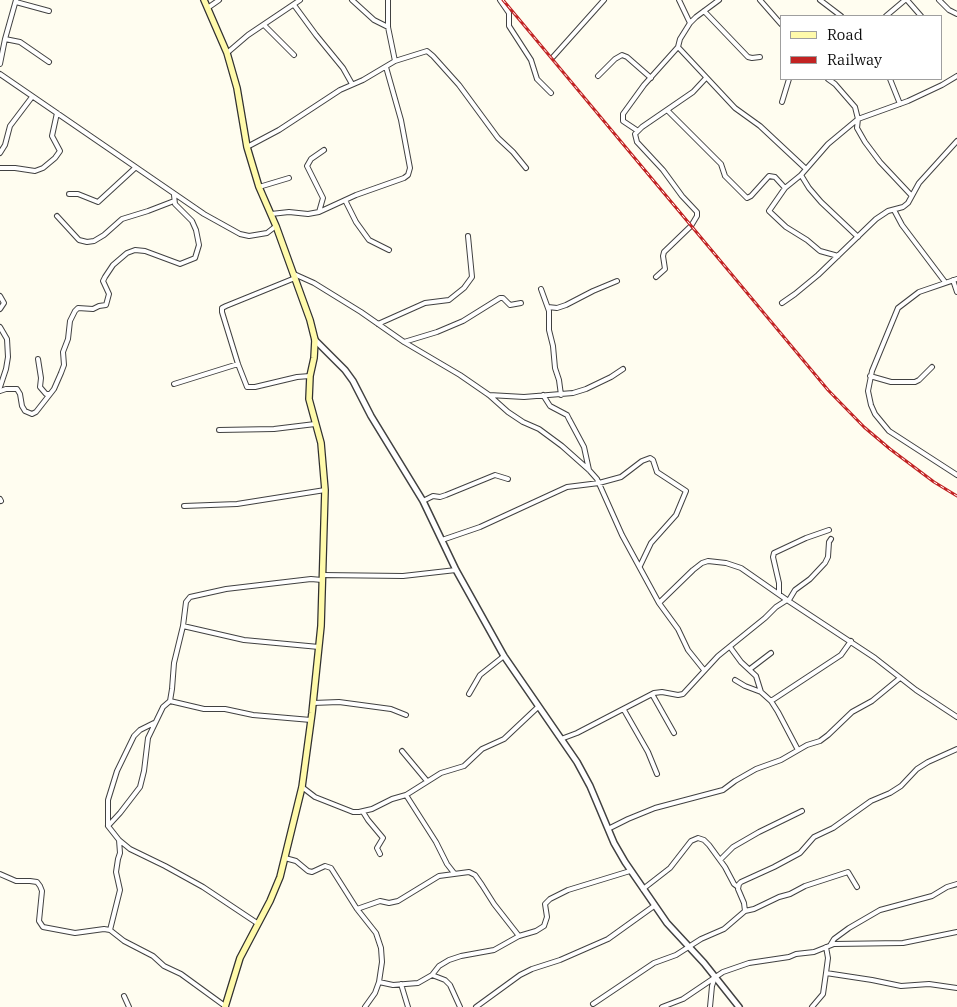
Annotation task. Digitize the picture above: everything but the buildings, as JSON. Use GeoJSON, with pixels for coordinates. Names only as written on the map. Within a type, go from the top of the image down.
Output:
{"type":"FeatureCollection","features":[{"type":"Feature","properties":{"kind":"main road"},"geometry":{"type":"LineString","coordinates":[[204,0],[209,7],[227,53],[237,88],[247,147],[259,187],[295,276],[315,340],[310,376],[310,399],[322,451],[325,490],[321,626],[302,787],[286,858],[277,885],[240,958],[225,1006]]}},
{"type":"Feature","properties":{"kind":"street"},"geometry":{"type":"LineString","coordinates":[[209,7],[219,0]]}},
{"type":"Feature","properties":{"kind":"street"},"geometry":{"type":"LineString","coordinates":[[227,53],[248,35],[300,0]]}},
{"type":"Feature","properties":{"kind":"street"},"geometry":{"type":"LineString","coordinates":[[352,0],[374,20],[388,27]]}},
{"type":"Feature","properties":{"kind":"street"},"geometry":{"type":"LineString","coordinates":[[388,0],[388,27],[395,61]]}},
{"type":"Feature","properties":{"kind":"street"},"geometry":{"type":"LineString","coordinates":[[500,0],[509,13],[509,26],[531,60],[536,79],[551,93]]}},
{"type":"Feature","properties":{"kind":"street"},"geometry":{"type":"LineString","coordinates":[[553,57],[604,0]]}},
{"type":"Feature","properties":{"kind":"street"},"geometry":{"type":"LineString","coordinates":[[679,0],[690,23]]}},
{"type":"Feature","properties":{"kind":"street"},"geometry":{"type":"LineString","coordinates":[[638,130],[623,121],[623,114],[678,47],[680,39],[690,23],[719,0]]}},
{"type":"Feature","properties":{"kind":"street"},"geometry":{"type":"LineString","coordinates":[[760,0],[780,23]]}},
{"type":"Feature","properties":{"kind":"street"},"geometry":{"type":"LineString","coordinates":[[820,0],[840,15]]}},
{"type":"Feature","properties":{"kind":"street"},"geometry":{"type":"LineString","coordinates":[[887,15],[906,0],[920,15]]}},
{"type":"Feature","properties":{"kind":"street"},"geometry":{"type":"LineString","coordinates":[[939,0],[949,10],[957,14]]}},
{"type":"Feature","properties":{"kind":"street"},"geometry":{"type":"LineString","coordinates":[[0,64],[16,1],[49,11]]}},
{"type":"Feature","properties":{"kind":"street"},"geometry":{"type":"LineString","coordinates":[[294,5],[343,68],[352,84]]}},
{"type":"Feature","properties":{"kind":"street"},"geometry":{"type":"LineString","coordinates":[[704,11],[748,57],[760,57]]}},
{"type":"Feature","properties":{"kind":"street"},"geometry":{"type":"LineString","coordinates":[[264,25],[294,55]]}},
{"type":"Feature","properties":{"kind":"street"},"geometry":{"type":"LineString","coordinates":[[5,39],[20,42],[49,62]]}},
{"type":"Feature","properties":{"kind":"street"},"geometry":{"type":"LineString","coordinates":[[678,47],[735,108],[760,126],[806,170]]}},
{"type":"Feature","properties":{"kind":"street"},"geometry":{"type":"LineString","coordinates":[[247,147],[279,130],[326,98],[395,61],[427,51],[458,85],[498,138],[526,168]]}},
{"type":"Feature","properties":{"kind":"street"},"geometry":{"type":"LineString","coordinates":[[598,76],[615,59],[622,55],[627,57],[651,78]]}},
{"type":"Feature","properties":{"kind":"street"},"geometry":{"type":"LineString","coordinates":[[271,214],[289,212],[308,214],[319,212],[404,178],[410,172],[401,120],[386,66]]}},
{"type":"Feature","properties":{"kind":"street"},"geometry":{"type":"LineString","coordinates":[[0,74],[174,195],[240,234],[259,235],[267,233],[276,226]]}},
{"type":"Feature","properties":{"kind":"street"},"geometry":{"type":"LineString","coordinates":[[838,256],[820,251],[770,214],[771,207],[785,188],[806,170],[828,144],[858,119],[900,104],[957,76]]}},
{"type":"Feature","properties":{"kind":"street"},"geometry":{"type":"LineString","coordinates":[[656,277],[665,269],[664,252],[692,226],[697,212],[682,196],[663,170],[636,142],[636,134],[638,130],[693,92],[706,78]]}},
{"type":"Feature","properties":{"kind":"street"},"geometry":{"type":"LineString","coordinates":[[782,102],[789,80]]}},
{"type":"Feature","properties":{"kind":"street"},"geometry":{"type":"LineString","coordinates":[[829,80],[855,107],[858,128],[865,142],[880,162],[911,195]]}},
{"type":"Feature","properties":{"kind":"street"},"geometry":{"type":"LineString","coordinates":[[890,80],[900,104]]}},
{"type":"Feature","properties":{"kind":"street"},"geometry":{"type":"LineString","coordinates":[[0,153],[5,145],[10,126],[32,97]]}},
{"type":"Feature","properties":{"kind":"street"},"geometry":{"type":"LineString","coordinates":[[667,110],[721,164],[725,176],[747,198],[769,176],[774,177],[785,188]]}},
{"type":"Feature","properties":{"kind":"street"},"geometry":{"type":"LineString","coordinates":[[0,168],[35,171],[43,168],[59,154],[59,148],[52,136],[57,113]]}},
{"type":"Feature","properties":{"kind":"street"},"geometry":{"type":"LineString","coordinates":[[782,303],[838,256],[876,219],[888,211],[908,203],[911,195],[957,141]]}},
{"type":"Feature","properties":{"kind":"street"},"geometry":{"type":"LineString","coordinates":[[319,212],[323,198],[307,166],[311,159],[324,150]]}},
{"type":"Feature","properties":{"kind":"street"},"geometry":{"type":"LineString","coordinates":[[70,194],[78,194],[98,202],[135,168]]}},
{"type":"Feature","properties":{"kind":"street"},"geometry":{"type":"LineString","coordinates":[[801,175],[821,202],[858,237]]}},
{"type":"Feature","properties":{"kind":"street"},"geometry":{"type":"LineString","coordinates":[[259,187],[288,178]]}},
{"type":"Feature","properties":{"kind":"street"},"geometry":{"type":"LineString","coordinates":[[0,327],[7,339],[8,357],[0,391],[17,389],[23,409],[32,414],[36,412],[56,385],[64,362],[63,352],[68,340],[70,322],[75,311],[78,308],[93,309],[106,305],[109,294],[103,281],[113,265],[126,253],[135,250],[146,251],[180,264],[195,258],[199,245],[196,230],[192,221],[174,200],[174,195]]}},
{"type":"Feature","properties":{"kind":"street"},"geometry":{"type":"LineString","coordinates":[[57,216],[79,240],[87,242],[104,235],[122,219],[174,200]]}},
{"type":"Feature","properties":{"kind":"street"},"geometry":{"type":"LineString","coordinates":[[345,200],[356,222],[369,240],[388,250]]}},
{"type":"Feature","properties":{"kind":"street"},"geometry":{"type":"LineString","coordinates":[[894,210],[902,226],[945,282]]}},
{"type":"Feature","properties":{"kind":"street"},"geometry":{"type":"LineString","coordinates":[[378,324],[424,303],[449,300],[464,288],[472,276],[468,236]]}},
{"type":"Feature","properties":{"kind":"street"},"geometry":{"type":"LineString","coordinates":[[310,376],[296,377],[250,388],[246,385],[226,327],[222,308],[295,276],[314,283],[404,342],[460,375],[489,395],[508,412],[538,429],[562,446],[589,470],[600,483],[622,535],[659,603],[676,624],[688,650],[704,670]]}},
{"type":"Feature","properties":{"kind":"street"},"geometry":{"type":"LineString","coordinates":[[957,292],[955,280],[945,282],[919,292],[898,308],[870,376],[868,391],[875,414],[889,431],[957,476]]}},
{"type":"Feature","properties":{"kind":"street"},"geometry":{"type":"LineString","coordinates":[[548,308],[566,305],[593,290],[617,281]]}},
{"type":"Feature","properties":{"kind":"street"},"geometry":{"type":"LineString","coordinates":[[541,288],[548,308],[549,330],[555,368],[561,389],[560,395]]}},
{"type":"Feature","properties":{"kind":"street"},"geometry":{"type":"LineString","coordinates":[[0,296],[4,303],[0,309]]}},
{"type":"Feature","properties":{"kind":"street"},"geometry":{"type":"LineString","coordinates":[[404,342],[437,332],[463,321],[500,298],[503,298],[510,305],[521,303]]}},
{"type":"Feature","properties":{"kind":"street"},"geometry":{"type":"LineString","coordinates":[[315,340],[345,370],[353,381],[376,424],[423,501],[456,570],[504,656],[577,762],[630,871],[667,923],[739,1007]]}},
{"type":"Feature","properties":{"kind":"street"},"geometry":{"type":"LineString","coordinates":[[38,359],[41,378],[40,387],[46,394],[49,394]]}},
{"type":"Feature","properties":{"kind":"street"},"geometry":{"type":"LineString","coordinates":[[174,384],[238,364]]}},
{"type":"Feature","properties":{"kind":"street"},"geometry":{"type":"LineString","coordinates":[[870,376],[891,382],[915,382],[932,366]]}},
{"type":"Feature","properties":{"kind":"street"},"geometry":{"type":"LineString","coordinates":[[489,395],[524,397],[560,395],[586,389],[623,369]]}},
{"type":"Feature","properties":{"kind":"street"},"geometry":{"type":"LineString","coordinates":[[542,395],[550,406],[570,419],[584,447],[589,470]]}},
{"type":"Feature","properties":{"kind":"street"},"geometry":{"type":"LineString","coordinates":[[219,430],[274,429],[315,424]]}},
{"type":"Feature","properties":{"kind":"street"},"geometry":{"type":"LineString","coordinates":[[442,540],[480,527],[567,487],[600,483],[621,477],[642,461],[650,458],[653,460],[657,472],[686,491],[676,515],[651,543],[640,566]]}},
{"type":"Feature","properties":{"kind":"street"},"geometry":{"type":"LineString","coordinates":[[423,501],[433,496],[440,497],[446,495],[495,475],[508,479]]}},
{"type":"Feature","properties":{"kind":"street"},"geometry":{"type":"LineString","coordinates":[[184,506],[237,504],[325,490]]}},
{"type":"Feature","properties":{"kind":"street"},"geometry":{"type":"LineString","coordinates":[[780,594],[773,557],[774,553],[829,530]]}},
{"type":"Feature","properties":{"kind":"street"},"geometry":{"type":"LineString","coordinates":[[560,739],[577,733],[652,694],[662,692],[681,695],[704,670],[776,607],[788,600],[795,590],[810,579],[825,563],[831,539]]}},
{"type":"Feature","properties":{"kind":"street"},"geometry":{"type":"LineString","coordinates":[[659,603],[702,563],[726,563],[741,568],[851,641],[900,678],[957,717]]}},
{"type":"Feature","properties":{"kind":"street"},"geometry":{"type":"LineString","coordinates":[[108,826],[140,787],[148,738],[154,723],[163,708],[170,701],[174,663],[183,626],[186,602],[190,597],[226,589],[322,577],[403,576],[456,570]]}},
{"type":"Feature","properties":{"kind":"street"},"geometry":{"type":"LineString","coordinates":[[183,626],[244,640],[319,647]]}},
{"type":"Feature","properties":{"kind":"street"},"geometry":{"type":"LineString","coordinates":[[771,701],[841,655],[851,641]]}},
{"type":"Feature","properties":{"kind":"street"},"geometry":{"type":"LineString","coordinates":[[730,647],[741,662],[757,677],[761,692]]}},
{"type":"Feature","properties":{"kind":"street"},"geometry":{"type":"LineString","coordinates":[[750,669],[771,654]]}},
{"type":"Feature","properties":{"kind":"street"},"geometry":{"type":"LineString","coordinates":[[469,694],[480,675],[504,656]]}},
{"type":"Feature","properties":{"kind":"street"},"geometry":{"type":"LineString","coordinates":[[608,829],[655,808],[723,790],[756,769],[781,760],[828,735],[852,712],[872,700],[900,678]]}},
{"type":"Feature","properties":{"kind":"street"},"geometry":{"type":"LineString","coordinates":[[735,680],[761,692],[771,701],[798,750]]}},
{"type":"Feature","properties":{"kind":"street"},"geometry":{"type":"LineString","coordinates":[[652,694],[674,733]]}},
{"type":"Feature","properties":{"kind":"street"},"geometry":{"type":"LineString","coordinates":[[170,701],[204,709],[311,720]]}},
{"type":"Feature","properties":{"kind":"street"},"geometry":{"type":"LineString","coordinates":[[313,703],[339,702],[391,709],[406,714]]}},
{"type":"Feature","properties":{"kind":"street"},"geometry":{"type":"LineString","coordinates":[[302,787],[320,799],[353,812],[363,812],[378,807],[392,799],[406,795],[441,773],[467,764],[482,749],[504,738],[538,707]]}},
{"type":"Feature","properties":{"kind":"street"},"geometry":{"type":"LineString","coordinates":[[624,710],[644,745],[657,774]]}},
{"type":"Feature","properties":{"kind":"street"},"geometry":{"type":"LineString","coordinates":[[154,723],[140,730],[134,736],[117,772],[108,800],[108,826],[119,840],[130,849],[166,866],[203,887],[257,923]]}},
{"type":"Feature","properties":{"kind":"street"},"geometry":{"type":"LineString","coordinates":[[738,887],[741,882],[749,877],[774,867],[800,853],[814,837],[833,828],[871,801],[901,786],[917,769],[928,762],[957,749]]}},
{"type":"Feature","properties":{"kind":"street"},"geometry":{"type":"LineString","coordinates":[[402,750],[426,781]]}},
{"type":"Feature","properties":{"kind":"street"},"geometry":{"type":"LineString","coordinates":[[406,795],[454,873]]}},
{"type":"Feature","properties":{"kind":"street"},"geometry":{"type":"LineString","coordinates":[[720,860],[733,847],[802,811]]}},
{"type":"Feature","properties":{"kind":"street"},"geometry":{"type":"LineString","coordinates":[[363,812],[382,836],[383,839],[377,848],[380,854]]}},
{"type":"Feature","properties":{"kind":"street"},"geometry":{"type":"LineString","coordinates":[[643,889],[670,868],[694,839],[704,840],[738,887],[745,911]]}},
{"type":"Feature","properties":{"kind":"street"},"geometry":{"type":"LineString","coordinates":[[110,930],[120,890],[116,872],[120,854],[119,840]]}},
{"type":"Feature","properties":{"kind":"street"},"geometry":{"type":"LineString","coordinates":[[286,858],[312,872],[325,866],[331,868],[357,909],[376,933],[381,948],[382,962],[379,982],[365,1007]]}},
{"type":"Feature","properties":{"kind":"street"},"geometry":{"type":"LineString","coordinates":[[379,982],[393,985],[418,983],[432,975],[439,966],[449,960],[494,950],[519,936],[536,931],[544,926],[547,917],[545,904],[550,899],[568,890],[630,871]]}},
{"type":"Feature","properties":{"kind":"street"},"geometry":{"type":"LineString","coordinates":[[357,909],[380,901],[396,902],[439,876],[469,872],[475,875],[519,936]]}},
{"type":"Feature","properties":{"kind":"street"},"geometry":{"type":"LineString","coordinates":[[593,1004],[654,962],[676,955],[701,939],[724,929],[745,911],[790,894],[805,886],[848,872],[857,887]]}},
{"type":"Feature","properties":{"kind":"street"},"geometry":{"type":"LineString","coordinates":[[0,874],[16,882],[30,881],[36,882],[40,886],[42,891],[39,921],[42,927],[75,933],[104,929],[110,930],[153,956],[164,966],[182,974],[225,1006]]}},
{"type":"Feature","properties":{"kind":"street"},"geometry":{"type":"LineString","coordinates":[[812,1007],[823,994],[828,946],[834,939],[848,928],[880,910],[932,896],[946,887],[957,884]]}},
{"type":"Feature","properties":{"kind":"street"},"geometry":{"type":"LineString","coordinates":[[476,1007],[532,968],[560,960],[608,939],[654,906]]}},
{"type":"Feature","properties":{"kind":"street"},"geometry":{"type":"LineString","coordinates":[[662,1007],[683,999],[729,970],[749,963],[809,953],[828,946],[846,943],[903,943],[957,932]]}},
{"type":"Feature","properties":{"kind":"street"},"geometry":{"type":"LineString","coordinates":[[826,973],[901,986],[929,984],[957,988]]}},
{"type":"Feature","properties":{"kind":"street"},"geometry":{"type":"LineString","coordinates":[[432,975],[445,980],[450,985],[460,1007]]}},
{"type":"Feature","properties":{"kind":"street"},"geometry":{"type":"LineString","coordinates":[[710,1007],[712,986],[716,978]]}},
{"type":"Feature","properties":{"kind":"street"},"geometry":{"type":"LineString","coordinates":[[401,984],[408,1007]]}},
{"type":"Feature","properties":{"kind":"street"},"geometry":{"type":"LineString","coordinates":[[124,996],[129,1007]]}},
{"type":"Feature","properties":{"kind":"railway"},"geometry":{"type":"LineString","coordinates":[[503,0],[828,390],[864,427],[890,449],[934,482],[957,496]]}}]}
